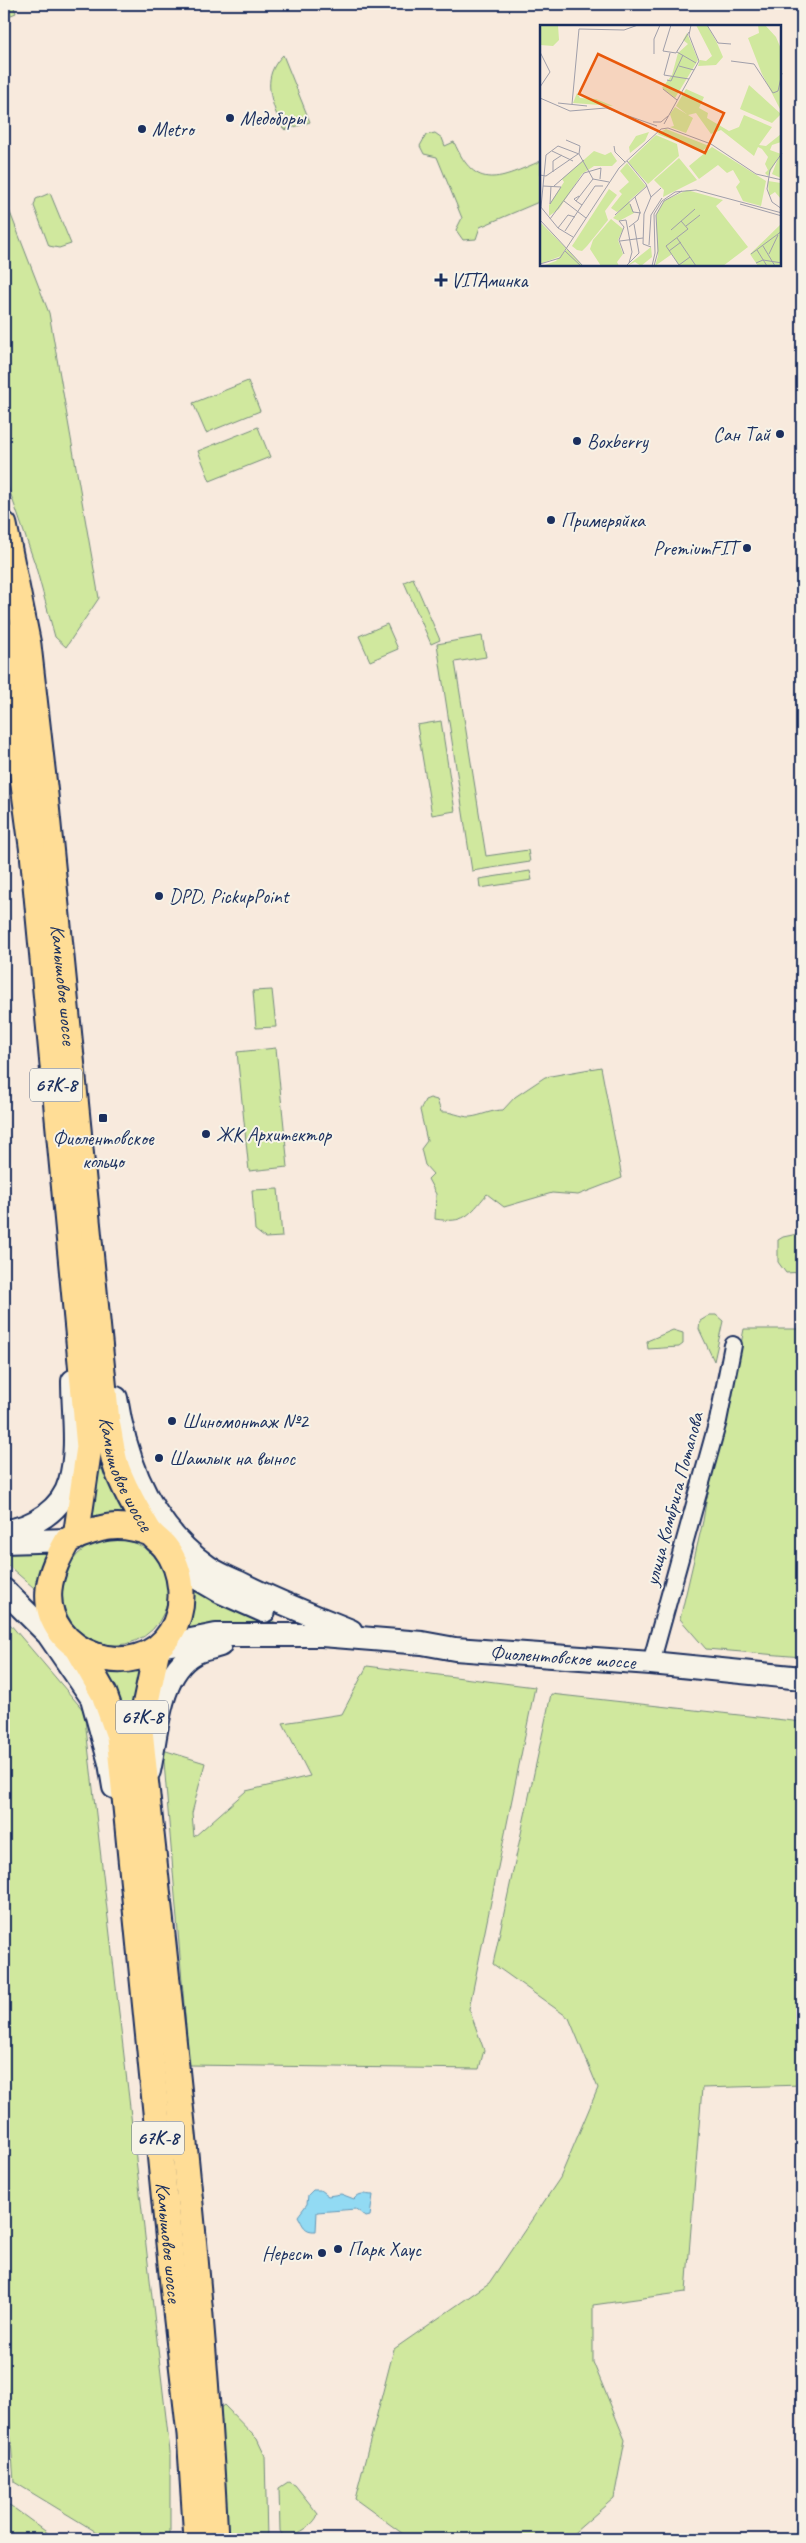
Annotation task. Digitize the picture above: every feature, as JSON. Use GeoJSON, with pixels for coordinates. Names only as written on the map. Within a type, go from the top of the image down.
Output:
{"type":"FeatureCollection","features":[{"type":"Feature","properties":{"kind":"main road","name":"Камышовое шоссе"},"geometry":{"type":"LineString","coordinates":[[4,525],[28,645],[108,1422],[118,1472],[150,1533]]}},
{"type":"Feature","properties":{"kind":"main road","name":"Камышовое шоссе"},"geometry":{"type":"LineString","coordinates":[[4,634],[33,853],[89,1447],[72,1538],[51,1574],[48,1591],[54,1621],[62,1636],[79,1650],[104,1694],[119,1736],[173,2284],[190,2434],[197,2539]]}},
{"type":"Feature","properties":{"kind":"main road"},"geometry":{"type":"LineString","coordinates":[[4,1531],[22,1528],[40,1520],[61,1500],[70,1482],[73,1457],[73,1363],[77,1316]]}},
{"type":"Feature","properties":{"kind":"main road"},"geometry":{"type":"LineString","coordinates":[[100,1341],[110,1360],[120,1425],[140,1488],[168,1531],[208,1567],[282,1604],[373,1639]]}},
{"type":"Feature","properties":{"kind":"main road","name":"Камышовое шоссе"},"geometry":{"type":"LineString","coordinates":[[72,1538],[113,1526],[133,1527],[150,1533]]}},
{"type":"Feature","properties":{"kind":"main road","name":"67К-8"},"geometry":{"type":"LineString","coordinates":[[146,1787],[140,1730],[159,1647],[172,1631],[178,1614],[181,1584],[178,1567],[165,1547],[150,1533]]}},
{"type":"Feature","properties":{"kind":"main road"},"geometry":{"type":"LineString","coordinates":[[4,1542],[72,1538]]}},
{"type":"Feature","properties":{"kind":"main road","name":"Фиолентовское шоссе"},"geometry":{"type":"LineString","coordinates":[[178,1567],[221,1592],[322,1635]]}},
{"type":"Feature","properties":{"kind":"main road"},"geometry":{"type":"LineString","coordinates":[[4,1577],[54,1621]]}},
{"type":"Feature","properties":{"kind":"main road"},"geometry":{"type":"LineString","coordinates":[[4,1590],[48,1634],[92,1698],[110,1763],[119,1823],[130,1846]]}},
{"type":"Feature","properties":{"kind":"main road","name":"Фиолентовское шоссе"},"geometry":{"type":"LineString","coordinates":[[159,1647],[216,1635],[322,1635],[422,1643],[455,1649],[651,1663],[802,1678]]}},
{"type":"Feature","properties":{"kind":"main road"},"geometry":{"type":"LineString","coordinates":[[146,1787],[156,1722],[172,1676],[182,1662],[196,1652],[222,1645],[261,1643],[297,1635]]}},
{"type":"Feature","properties":{"kind":"main road","name":"Камышовое шоссе"},"geometry":{"type":"LineString","coordinates":[[79,1650],[105,1658],[124,1658],[159,1647]]}},
{"type":"Feature","properties":{"kind":"main road","name":"Камышовое шоссе"},"geometry":{"type":"LineString","coordinates":[[146,1787],[172,2020],[204,2352],[215,2539]]}},
{"type":"Feature","properties":{"kind":"street","name":"улица Комбрига Потапова"},"geometry":{"type":"LineString","coordinates":[[651,1663],[718,1421],[733,1345]]}},
{"type":"Feature","properties":{"kind":"green space"},"geometry":{"type":"Polygon","coordinates":[[[4,4],[13,4],[16,13],[4,18],[4,4]]]}},
{"type":"Feature","properties":{"kind":"green space"},"geometry":{"type":"Polygon","coordinates":[[[283,55],[310,122],[285,130],[273,105],[270,90],[273,69],[283,55]]]}},
{"type":"Feature","properties":{"kind":"green space"},"geometry":{"type":"Polygon","coordinates":[[[435,133],[442,138],[445,146],[454,142],[462,158],[471,169],[480,175],[490,177],[501,176],[540,161],[540,201],[480,227],[476,239],[463,240],[456,230],[462,218],[437,157],[424,154],[420,146],[426,135],[435,133]]]}},
{"type":"Feature","properties":{"kind":"green space"},"geometry":{"type":"Polygon","coordinates":[[[50,193],[71,244],[59,248],[49,246],[34,206],[36,199],[50,193]]]}},
{"type":"Feature","properties":{"kind":"green space"},"geometry":{"type":"Polygon","coordinates":[[[4,197],[49,313],[99,598],[66,647],[55,637],[35,564],[4,475],[4,197]]]}},
{"type":"Feature","properties":{"kind":"green space"},"geometry":{"type":"Polygon","coordinates":[[[248,381],[260,411],[206,433],[193,403],[248,381]]]}},
{"type":"Feature","properties":{"kind":"green space"},"geometry":{"type":"Polygon","coordinates":[[[258,427],[270,457],[210,481],[198,451],[258,427]]]}},
{"type":"Feature","properties":{"kind":"green space"},"geometry":{"type":"Polygon","coordinates":[[[413,578],[440,640],[431,644],[404,582],[413,578]]]}},
{"type":"Feature","properties":{"kind":"green space"},"geometry":{"type":"Polygon","coordinates":[[[387,624],[398,649],[370,661],[359,636],[387,624]]]}},
{"type":"Feature","properties":{"kind":"green space"},"geometry":{"type":"Polygon","coordinates":[[[482,636],[486,657],[455,662],[486,856],[528,850],[530,862],[472,871],[437,644],[482,636]]]}},
{"type":"Feature","properties":{"kind":"green space"},"geometry":{"type":"Polygon","coordinates":[[[441,721],[455,811],[432,815],[417,725],[441,721]]]}},
{"type":"Feature","properties":{"kind":"green space"},"geometry":{"type":"Polygon","coordinates":[[[530,871],[532,880],[480,888],[479,879],[530,871]]]}},
{"type":"Feature","properties":{"kind":"green space"},"geometry":{"type":"Polygon","coordinates":[[[272,990],[276,1027],[256,1028],[253,991],[272,990]]]}},
{"type":"Feature","properties":{"kind":"green space"},"geometry":{"type":"Polygon","coordinates":[[[276,1048],[288,1167],[249,1171],[237,1052],[276,1048]]]}},
{"type":"Feature","properties":{"kind":"green space"},"geometry":{"type":"Polygon","coordinates":[[[601,1067],[622,1178],[578,1195],[552,1193],[504,1207],[487,1194],[471,1212],[460,1219],[435,1219],[436,1194],[428,1179],[433,1174],[425,1165],[421,1149],[427,1141],[420,1110],[425,1100],[430,1098],[437,1100],[441,1112],[470,1117],[503,1110],[515,1097],[545,1077],[601,1067]]]}},
{"type":"Feature","properties":{"kind":"green space"},"geometry":{"type":"Polygon","coordinates":[[[278,1189],[282,1237],[265,1238],[255,1230],[252,1190],[278,1189]]]}},
{"type":"Feature","properties":{"kind":"green space"},"geometry":{"type":"Polygon","coordinates":[[[802,1233],[802,1272],[786,1273],[778,1262],[778,1240],[802,1233]]]}},
{"type":"Feature","properties":{"kind":"green space"},"geometry":{"type":"Polygon","coordinates":[[[710,1315],[716,1315],[723,1321],[714,1361],[699,1329],[700,1321],[710,1315]]]}},
{"type":"Feature","properties":{"kind":"green space"},"geometry":{"type":"Polygon","coordinates":[[[744,1329],[802,1329],[802,1657],[706,1649],[680,1619],[703,1521],[712,1464],[727,1414],[744,1329]]]}},
{"type":"Feature","properties":{"kind":"green space"},"geometry":{"type":"Polygon","coordinates":[[[673,1330],[683,1333],[683,1344],[679,1347],[648,1349],[647,1341],[673,1330]]]}},
{"type":"Feature","properties":{"kind":"green space"},"geometry":{"type":"Polygon","coordinates":[[[96,1445],[132,1520],[85,1524],[96,1445]]]}},
{"type":"Feature","properties":{"kind":"green space"},"geometry":{"type":"Polygon","coordinates":[[[115,1539],[135,1543],[153,1554],[164,1572],[168,1592],[164,1612],[153,1630],[135,1641],[115,1645],[95,1641],[77,1630],[66,1612],[62,1592],[66,1572],[77,1554],[95,1543],[115,1539]]]}},
{"type":"Feature","properties":{"kind":"green space"},"geometry":{"type":"Polygon","coordinates":[[[54,1546],[41,1594],[4,1562],[4,1549],[54,1546]]]}},
{"type":"Feature","properties":{"kind":"green space"},"geometry":{"type":"Polygon","coordinates":[[[189,1582],[214,1597],[287,1627],[175,1639],[189,1582]]]}},
{"type":"Feature","properties":{"kind":"green space"},"geometry":{"type":"Polygon","coordinates":[[[4,1617],[84,1711],[170,2452],[170,2533],[164,2539],[113,2539],[103,2536],[14,2482],[4,2345],[4,1617]]]}},
{"type":"Feature","properties":{"kind":"green space"},"geometry":{"type":"Polygon","coordinates":[[[144,1661],[133,1750],[98,1664],[144,1661]]]}},
{"type":"Feature","properties":{"kind":"green space"},"geometry":{"type":"Polygon","coordinates":[[[367,1666],[535,1687],[469,2009],[484,2050],[479,2069],[189,2065],[163,1750],[205,1763],[192,1813],[194,1837],[246,1791],[310,1776],[283,1723],[342,1714],[367,1666]]]}},
{"type":"Feature","properties":{"kind":"green space"},"geometry":{"type":"Polygon","coordinates":[[[551,1694],[802,1722],[802,2085],[702,2088],[686,2292],[593,2305],[593,2362],[625,2440],[614,2498],[567,2539],[410,2539],[355,2499],[394,2349],[489,2283],[560,2178],[598,2088],[569,2018],[493,1964],[551,1694]]]}},
{"type":"Feature","properties":{"kind":"green space"},"geometry":{"type":"Polygon","coordinates":[[[224,2405],[257,2439],[265,2456],[267,2539],[228,2539],[219,2409],[224,2405]]]}},
{"type":"Feature","properties":{"kind":"green space"},"geometry":{"type":"Polygon","coordinates":[[[288,2482],[295,2485],[318,2514],[313,2522],[304,2530],[284,2537],[280,2531],[279,2488],[288,2482]]]}},
{"type":"Feature","properties":{"kind":"green space"},"geometry":{"type":"Polygon","coordinates":[[[4,2503],[11,2506],[56,2539],[4,2539],[4,2503]]]}},
{"type":"Feature","properties":{"kind":"water"},"geometry":{"type":"Polygon","coordinates":[[[313,2190],[320,2190],[328,2196],[341,2194],[354,2199],[361,2194],[373,2195],[370,2216],[366,2217],[356,2209],[317,2212],[316,2231],[309,2230],[304,2227],[298,2216],[307,2204],[308,2195],[313,2190]]]}},
{"type":"Feature","properties":{"kind":"place","name":"Медоборы"},"geometry":{"type":"Point","coordinates":[230,118]}},
{"type":"Feature","properties":{"kind":"place","name":"Metro"},"geometry":{"type":"Point","coordinates":[142,129]}},
{"type":"Feature","properties":{"kind":"place","name":"VITAминка"},"geometry":{"type":"Point","coordinates":[441,280]}},
{"type":"Feature","properties":{"kind":"place","name":"Сан Тай"},"geometry":{"type":"Point","coordinates":[780,434]}},
{"type":"Feature","properties":{"kind":"place","name":"Boxberry"},"geometry":{"type":"Point","coordinates":[577,441]}},
{"type":"Feature","properties":{"kind":"place","name":"Примеряйка"},"geometry":{"type":"Point","coordinates":[551,520]}},
{"type":"Feature","properties":{"kind":"place","name":"PremiumFIT"},"geometry":{"type":"Point","coordinates":[747,548]}},
{"type":"Feature","properties":{"kind":"place","name":"DPD, PickupPoint"},"geometry":{"type":"Point","coordinates":[159,896]}},
{"type":"Feature","properties":{"kind":"place","name":"Фиолентовское кольцо"},"geometry":{"type":"Point","coordinates":[103,1118]}},
{"type":"Feature","properties":{"kind":"place","name":"ЖК Архитектор"},"geometry":{"type":"Point","coordinates":[206,1134]}},
{"type":"Feature","properties":{"kind":"place","name":"Шиномонтаж №2"},"geometry":{"type":"Point","coordinates":[172,1421]}},
{"type":"Feature","properties":{"kind":"place","name":"Шашлык на вынос"},"geometry":{"type":"Point","coordinates":[159,1458]}},
{"type":"Feature","properties":{"kind":"place","name":"Парк Хаус"},"geometry":{"type":"Point","coordinates":[338,2249]}},
{"type":"Feature","properties":{"kind":"place","name":"Нерест"},"geometry":{"type":"Point","coordinates":[322,2253]}}]}
